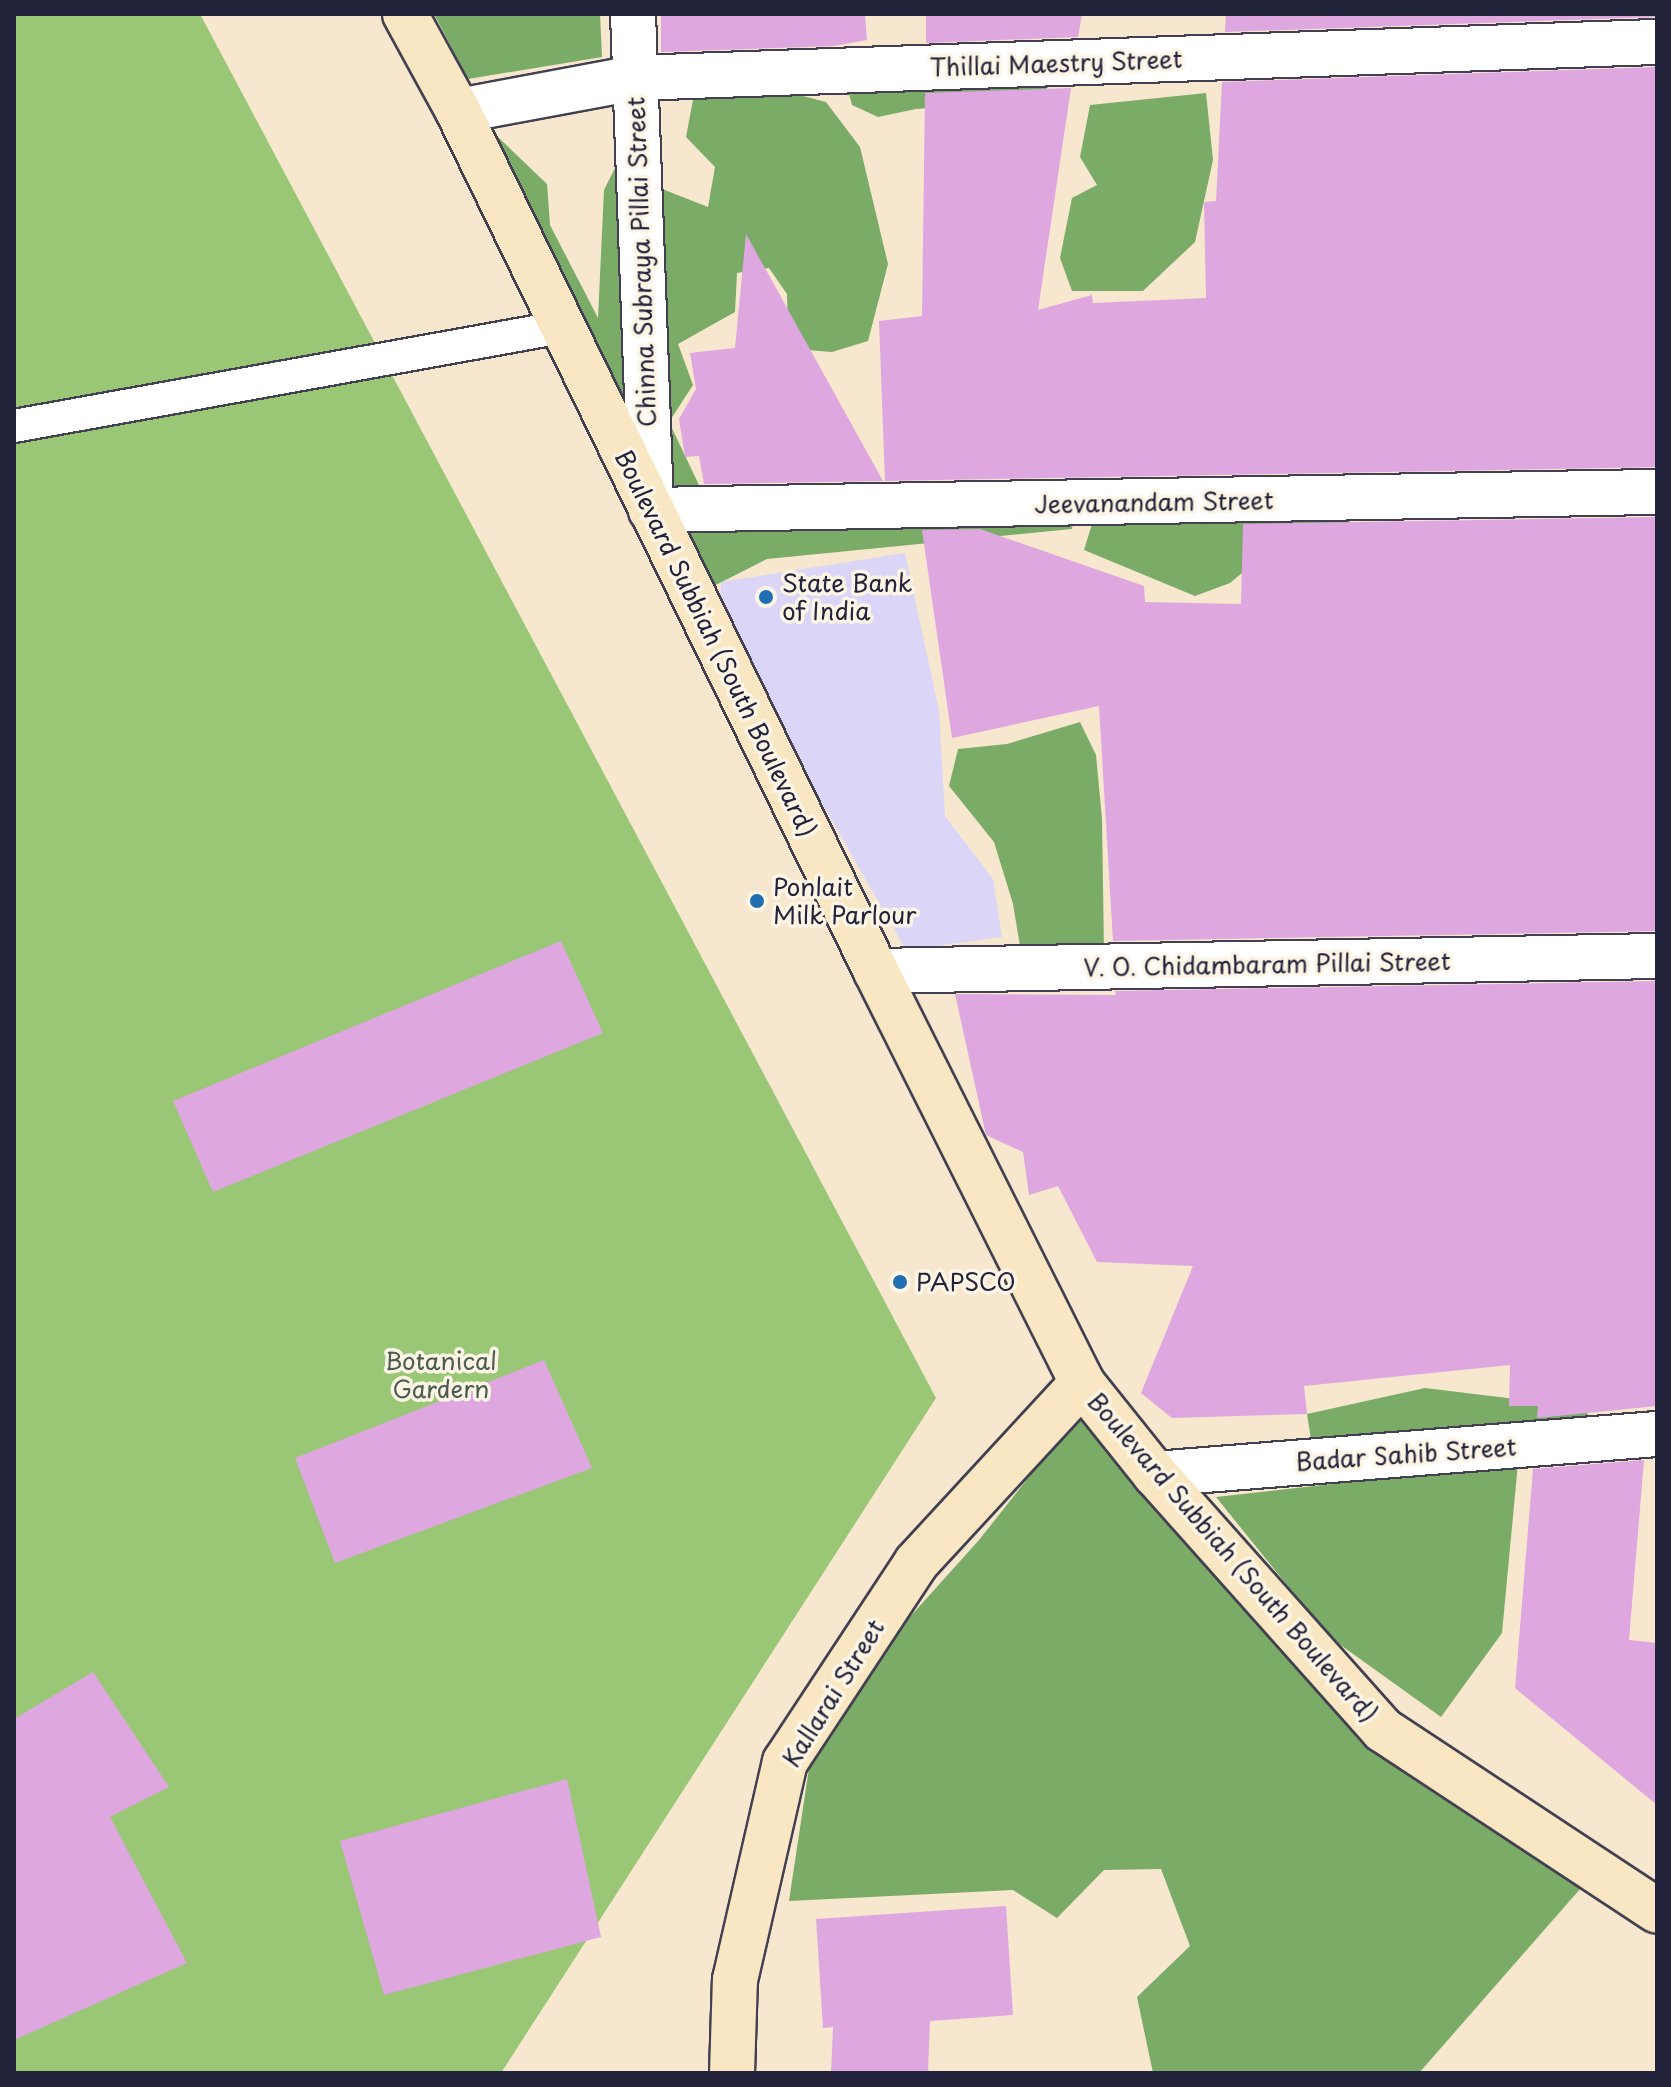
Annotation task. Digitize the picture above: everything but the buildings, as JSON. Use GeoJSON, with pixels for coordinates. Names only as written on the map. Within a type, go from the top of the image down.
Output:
{"type":"FeatureCollection","features":[{"type":"Feature","properties":{"kind":"main road","name":"Boulevard Subbiah (South Boulevard)"},"geometry":{"type":"LineString","coordinates":[[405,14],[458,111],[876,971],[1082,1383],[1155,1474],[1383,1730],[1657,1911]]}},
{"type":"Feature","properties":{"kind":"main road","name":"Kallarai Street"},"geometry":{"type":"LineString","coordinates":[[732,2073],[735,1980],[785,1762],[916,1563],[1082,1383]]}},
{"type":"Feature","properties":{"kind":"street","name":"Chinna Subraya Pillai Street"},"geometry":{"type":"LineString","coordinates":[[633,14],[651,510]]}},
{"type":"Feature","properties":{"kind":"street","name":"Thillai Maestry Street"},"geometry":{"type":"LineString","coordinates":[[458,111],[634,78],[1657,42]]}},
{"type":"Feature","properties":{"kind":"street","name":"Jeevanandam Street"},"geometry":{"type":"LineString","coordinates":[[651,510],[1657,492]]}},
{"type":"Feature","properties":{"kind":"street","name":"V. O. Chidambaram Pillai Street"},"geometry":{"type":"LineString","coordinates":[[876,971],[1657,956]]}},
{"type":"Feature","properties":{"kind":"street","name":"Badar Sahib Street"},"geometry":{"type":"LineString","coordinates":[[1155,1474],[1657,1434]]}},
{"type":"Feature","properties":{"kind":"lane"},"geometry":{"type":"LineString","coordinates":[[14,426],[562,327]]}},
{"type":"Feature","properties":{"kind":"shaded area"},"geometry":{"type":"Polygon","coordinates":[[[905,553],[939,710],[945,816],[993,879],[1002,937],[906,950],[720,625],[721,582],[905,553]]]}},
{"type":"Feature","properties":{"kind":"green space","name":"Botanical Gardern"},"geometry":{"type":"Polygon","coordinates":[[[14,14],[200,14],[936,1398],[501,2073],[14,2073],[14,14]]]}},
{"type":"Feature","properties":{"kind":"green space"},"geometry":{"type":"Polygon","coordinates":[[[434,14],[600,14],[602,57],[468,79],[434,14]]]}},
{"type":"Feature","properties":{"kind":"green space"},"geometry":{"type":"Polygon","coordinates":[[[1046,71],[1050,86],[1028,101],[916,109],[878,117],[852,105],[848,90],[1046,71]]]}},
{"type":"Feature","properties":{"kind":"green space"},"geometry":{"type":"Polygon","coordinates":[[[772,88],[826,102],[860,147],[888,264],[868,341],[832,352],[794,349],[788,332],[787,294],[769,268],[737,273],[735,312],[678,344],[693,385],[669,422],[708,504],[657,504],[647,183],[708,207],[715,167],[686,137],[695,89],[772,88]]]}},
{"type":"Feature","properties":{"kind":"green space"},"geometry":{"type":"Polygon","coordinates":[[[1206,93],[1213,160],[1195,242],[1143,291],[1072,291],[1060,258],[1072,198],[1097,185],[1080,157],[1090,105],[1206,93]]]}},
{"type":"Feature","properties":{"kind":"green space"},"geometry":{"type":"Polygon","coordinates":[[[478,118],[547,184],[550,225],[598,318],[604,190],[619,160],[642,474],[478,118]]]}},
{"type":"Feature","properties":{"kind":"green space"},"geometry":{"type":"Polygon","coordinates":[[[1358,503],[1349,524],[1255,562],[1230,583],[1195,596],[1084,550],[1095,514],[1358,503]]]}},
{"type":"Feature","properties":{"kind":"green space"},"geometry":{"type":"Polygon","coordinates":[[[1074,513],[1072,529],[767,559],[700,593],[665,518],[1074,513]]]}},
{"type":"Feature","properties":{"kind":"green space"},"geometry":{"type":"Polygon","coordinates":[[[1080,722],[1096,755],[1102,819],[1104,951],[1021,952],[1013,904],[994,842],[949,786],[958,749],[1007,744],[1080,722]]]}},
{"type":"Feature","properties":{"kind":"green space"},"geometry":{"type":"Polygon","coordinates":[[[1425,1388],[1581,1407],[1602,1429],[1313,1452],[1307,1414],[1425,1388]]]}},
{"type":"Feature","properties":{"kind":"green space"},"geometry":{"type":"Polygon","coordinates":[[[1085,1406],[1383,1730],[1588,1880],[1419,2073],[1153,2073],[1137,1997],[1190,1946],[1161,1869],[1104,1870],[1057,1918],[1013,1890],[789,1901],[809,1768],[908,1619],[979,1540],[1085,1406]]]}},
{"type":"Feature","properties":{"kind":"green space"},"geometry":{"type":"Polygon","coordinates":[[[1518,1463],[1502,1633],[1441,1717],[1328,1636],[1216,1497],[1518,1463]]]}},
{"type":"Feature","properties":{"kind":"place","name":"State Bank of India"},"geometry":{"type":"Point","coordinates":[766,597]}},
{"type":"Feature","properties":{"kind":"place","name":"Ponlait Milk Parlour"},"geometry":{"type":"Point","coordinates":[757,901]}},
{"type":"Feature","properties":{"kind":"place","name":"PAPSCO"},"geometry":{"type":"Point","coordinates":[900,1282]}}]}
